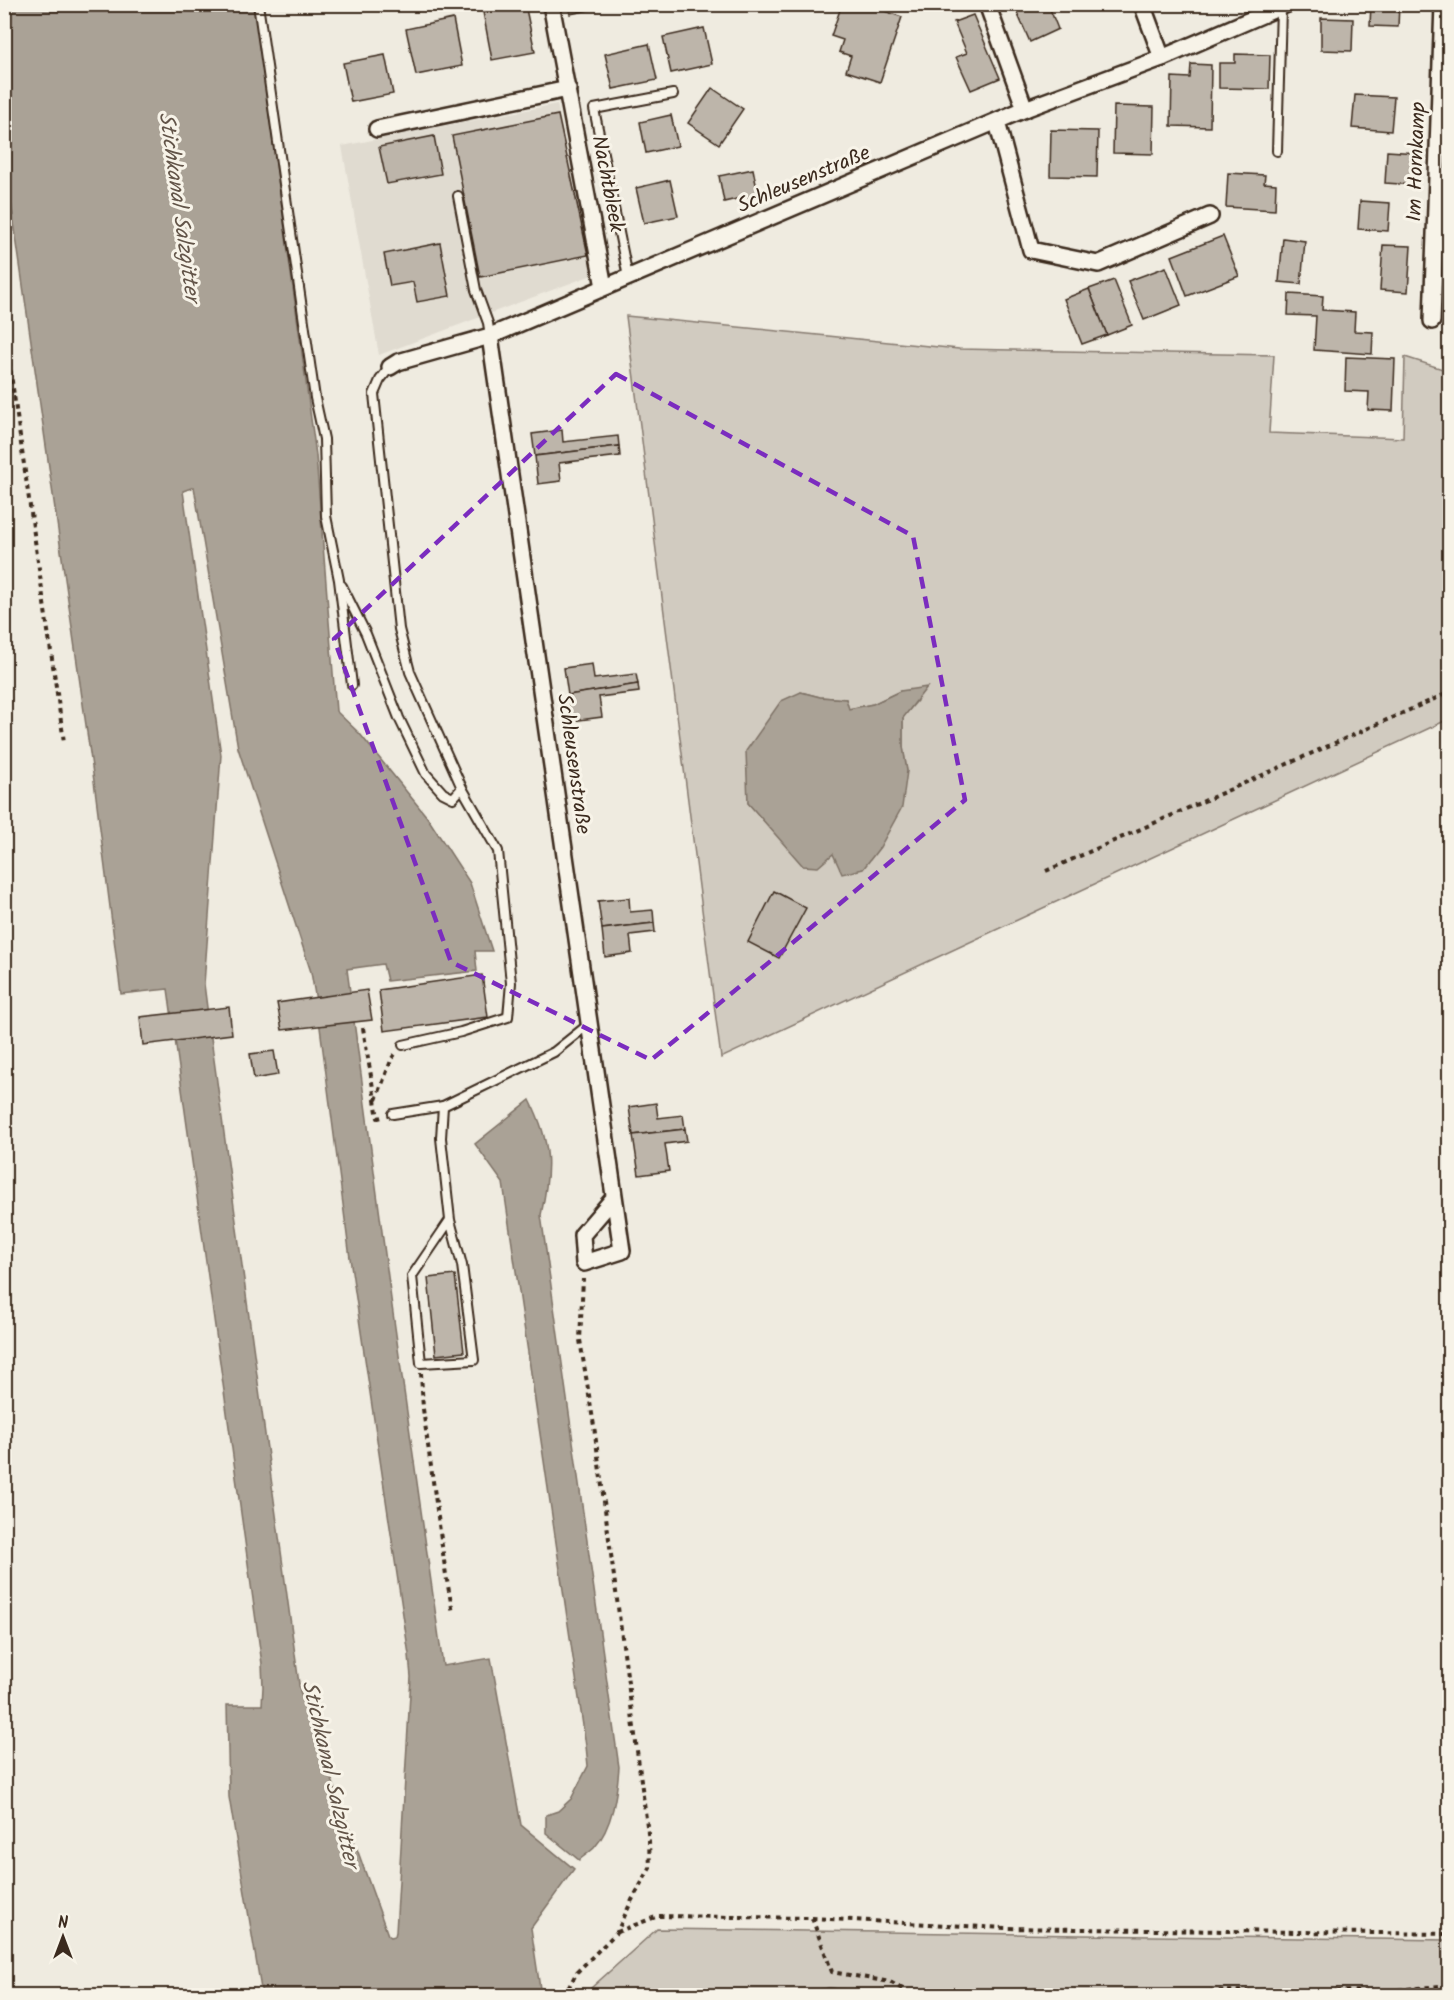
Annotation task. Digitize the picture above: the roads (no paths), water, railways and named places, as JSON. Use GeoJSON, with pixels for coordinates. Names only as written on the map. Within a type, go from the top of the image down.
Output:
{"type":"FeatureCollection","features":[{"type":"Feature","properties":{"kind":"street","name":"Nachtbleek"},"geometry":{"type":"LineString","coordinates":[[550,4],[604,287]]}},
{"type":"Feature","properties":{"kind":"street"},"geometry":{"type":"LineString","coordinates":[[987,4],[1025,109]]}},
{"type":"Feature","properties":{"kind":"street"},"geometry":{"type":"LineString","coordinates":[[1142,4],[1162,58]]}},
{"type":"Feature","properties":{"kind":"street","name":"Im Hornkamp"},"geometry":{"type":"LineString","coordinates":[[1432,321],[1443,4]]}},
{"type":"Feature","properties":{"kind":"street","name":"Schleusenstraße"},"geometry":{"type":"LineString","coordinates":[[390,367],[398,362],[490,336],[1025,109],[1162,58],[1284,6]]}},
{"type":"Feature","properties":{"kind":"street"},"geometry":{"type":"LineString","coordinates":[[377,129],[568,89]]}},
{"type":"Feature","properties":{"kind":"street"},"geometry":{"type":"LineString","coordinates":[[997,122],[1031,250],[1098,264],[1209,216]]}},
{"type":"Feature","properties":{"kind":"street","name":"Schleusenstraße"},"geometry":{"type":"LineString","coordinates":[[490,336],[622,1251],[584,1263],[582,1235],[613,1199]]}},
{"type":"Feature","properties":{"kind":"lane"},"geometry":{"type":"LineString","coordinates":[[258,4],[315,398],[324,439],[326,516],[339,580],[352,685]]}},
{"type":"Feature","properties":{"kind":"lane"},"geometry":{"type":"LineString","coordinates":[[1277,151],[1284,6]]}},
{"type":"Feature","properties":{"kind":"lane"},"geometry":{"type":"LineString","coordinates":[[628,277],[594,109],[674,94]]}},
{"type":"Feature","properties":{"kind":"lane"},"geometry":{"type":"LineString","coordinates":[[458,196],[476,290],[488,323],[490,336]]}},
{"type":"Feature","properties":{"kind":"lane"},"geometry":{"type":"LineString","coordinates":[[390,367],[380,380],[374,394],[399,629],[410,672],[462,788],[498,851],[511,983],[508,1017],[461,1032],[403,1045]]}},
{"type":"Feature","properties":{"kind":"lane"},"geometry":{"type":"LineString","coordinates":[[339,580],[366,634],[399,718],[426,774],[443,793],[453,798],[462,788]]}},
{"type":"Feature","properties":{"kind":"lane"},"geometry":{"type":"LineString","coordinates":[[393,1114],[443,1106],[554,1052],[590,1024]]}},
{"type":"Feature","properties":{"kind":"lane"},"geometry":{"type":"LineString","coordinates":[[443,1106],[441,1138],[450,1220],[462,1264],[474,1360],[421,1363],[412,1276],[450,1220]]}},
{"type":"Feature","properties":{"kind":"water","name":"Stichkanal Salzgitter"},"geometry":{"type":"Polygon","coordinates":[[[4,5],[254,5],[316,455],[336,711],[360,734],[427,817],[470,883],[492,951],[475,951],[477,971],[387,981],[383,964],[347,969],[443,1666],[491,1658],[521,1825],[574,1869],[531,1928],[541,1995],[262,1995],[229,1797],[227,1705],[262,1705],[262,1664],[168,989],[121,994],[94,781],[5,160],[4,5]],[[194,487],[183,491],[221,755],[204,984],[209,1023],[300,1691],[388,1935],[391,1937],[395,1936],[396,1932],[411,1677],[409,1655],[350,1258],[311,972],[238,748],[194,487]]]}},
{"type":"Feature","properties":{"kind":"water"},"geometry":{"type":"Polygon","coordinates":[[[927,687],[903,718],[903,747],[907,771],[902,807],[880,847],[863,869],[842,874],[833,854],[818,867],[803,866],[748,803],[746,751],[781,701],[801,692],[820,697],[846,699],[849,709],[873,704],[900,691],[927,687]]]}},
{"type":"Feature","properties":{"kind":"water"},"geometry":{"type":"Polygon","coordinates":[[[530,1100],[546,1144],[548,1170],[541,1215],[619,1767],[615,1799],[606,1830],[594,1848],[579,1860],[546,1833],[546,1815],[558,1811],[571,1799],[588,1766],[586,1746],[503,1183],[475,1144],[530,1100]]]}},
{"type":"Feature","properties":{"kind":"water"},"geometry":{"type":"Polygon","coordinates":[[[829,1988],[879,1993],[885,1995],[791,1995],[829,1988]]]}}]}
